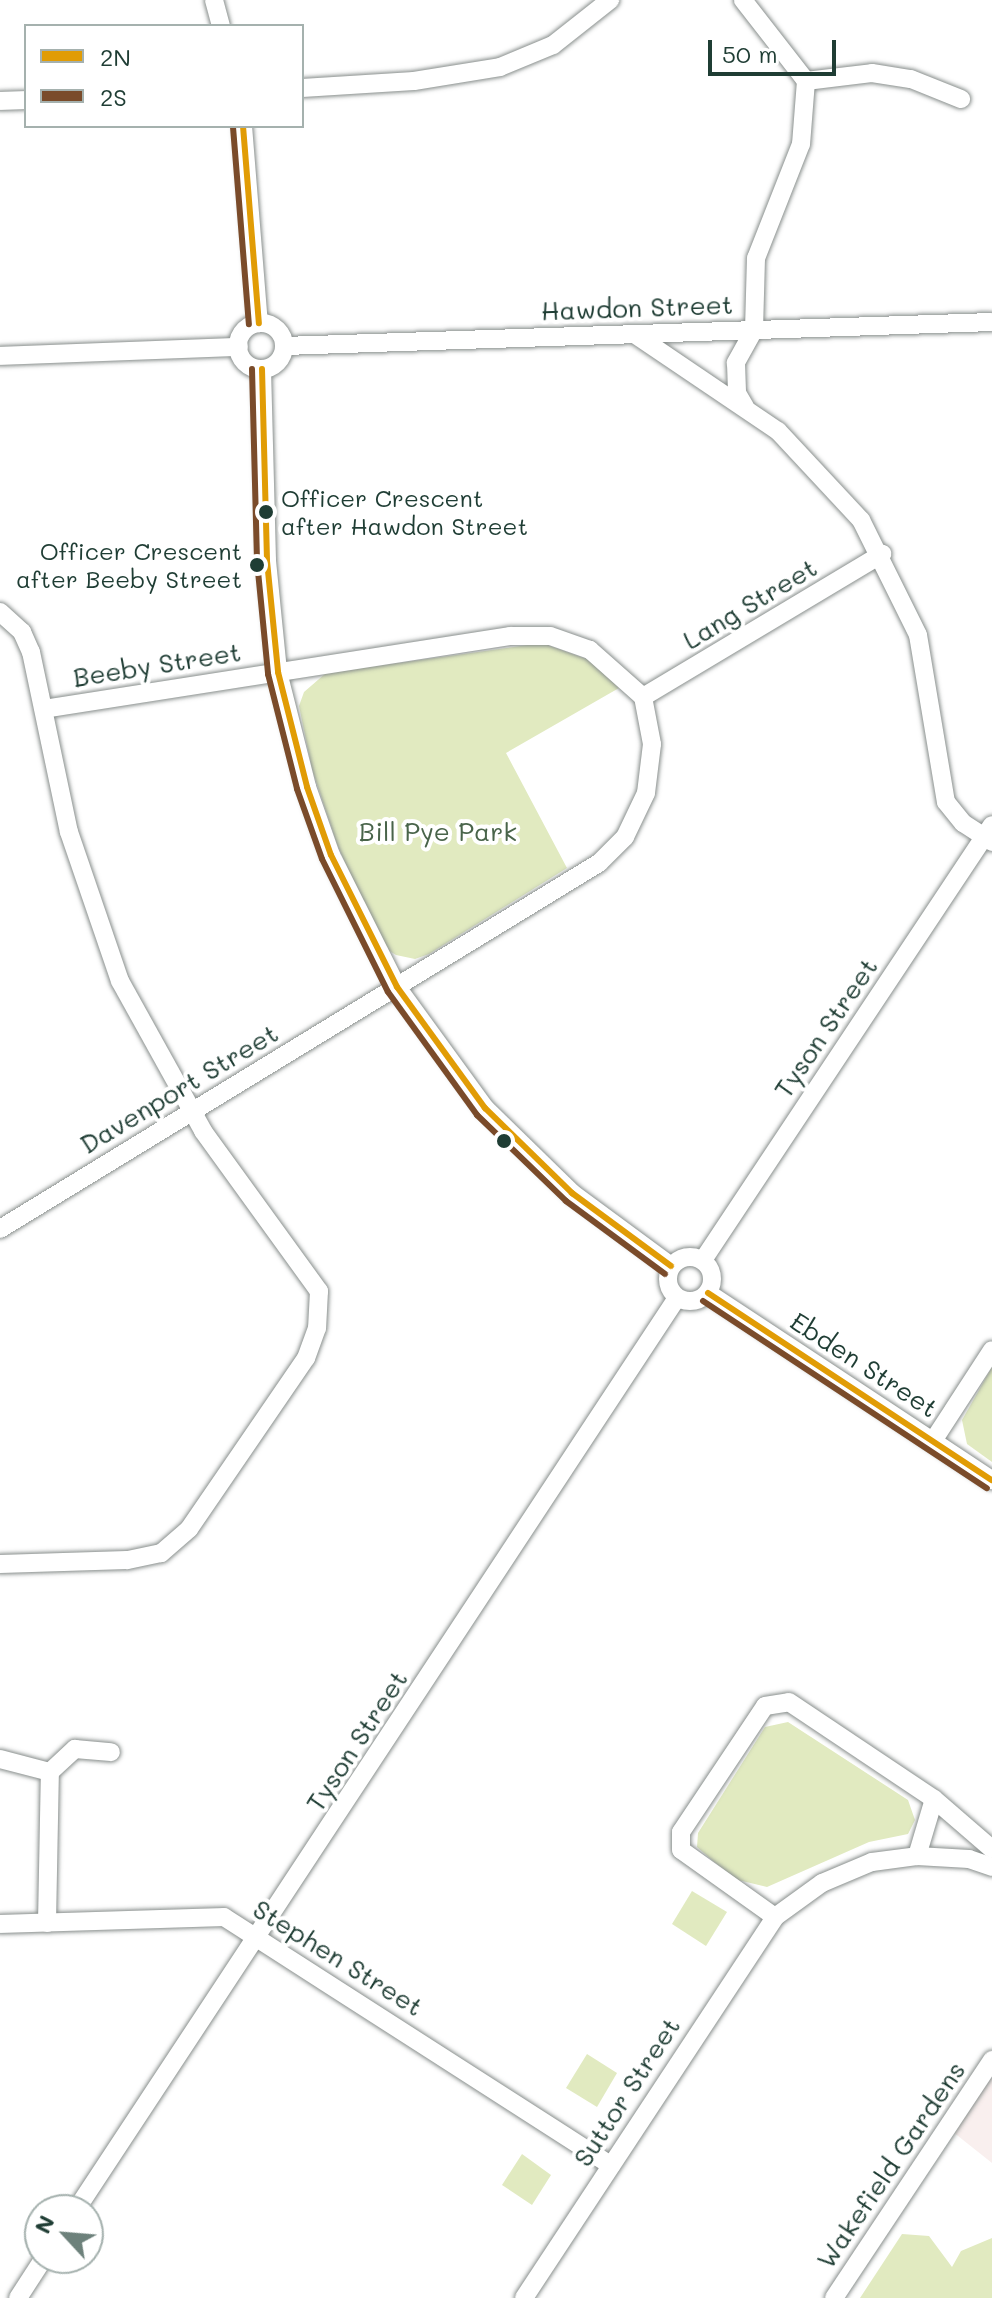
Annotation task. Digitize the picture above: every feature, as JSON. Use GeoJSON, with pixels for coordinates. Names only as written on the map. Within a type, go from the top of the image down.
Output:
{"type":"FeatureCollection","features":[{"type":"Feature","properties":{"kind":"street"},"geometry":{"type":"LineString","coordinates":[[214,0],[220,24]]}},
{"type":"Feature","properties":{"kind":"street"},"geometry":{"type":"LineString","coordinates":[[304,88],[414,81],[500,67],[553,45],[610,0]]}},
{"type":"Feature","properties":{"kind":"street"},"geometry":{"type":"LineString","coordinates":[[743,0],[806,81],[801,144],[756,258],[754,330],[735,368],[737,393],[747,410]]}},
{"type":"Feature","properties":{"kind":"street"},"geometry":{"type":"LineString","coordinates":[[806,81],[872,73],[911,79],[961,99]]}},
{"type":"Feature","properties":{"kind":"street"},"geometry":{"type":"LineString","coordinates":[[0,101],[24,100]]}},
{"type":"Feature","properties":{"kind":"street"},"geometry":{"type":"LineString","coordinates":[[243,128],[259,323]]}},
{"type":"Feature","properties":{"kind":"street","name":"Hawdon Street"},"geometry":{"type":"LineString","coordinates":[[284,346],[992,322]]}},
{"type":"Feature","properties":{"kind":"street"},"geometry":{"type":"LineString","coordinates":[[259,323],[277,329],[284,346],[277,362],[262,369],[244,361],[239,347],[244,331],[259,323]]}},
{"type":"Feature","properties":{"kind":"street"},"geometry":{"type":"LineString","coordinates":[[636,335],[747,410],[824,476],[882,554],[918,635],[946,802],[990,835]]}},
{"type":"Feature","properties":{"kind":"street"},"geometry":{"type":"LineString","coordinates":[[0,356],[239,347]]}},
{"type":"Feature","properties":{"kind":"street"},"geometry":{"type":"LineString","coordinates":[[262,369],[267,561],[278,672],[307,787],[331,855],[392,990],[485,1108],[572,1193],[671,1266]]}},
{"type":"Feature","properties":{"kind":"street","name":"Lang Street"},"geometry":{"type":"LineString","coordinates":[[643,697],[882,554]]}},
{"type":"Feature","properties":{"kind":"street"},"geometry":{"type":"LineString","coordinates":[[0,612],[22,632],[44,709],[69,832],[120,981],[192,1112],[319,1291],[317,1328],[306,1358],[189,1529],[161,1553],[127,1560],[0,1564]]}},
{"type":"Feature","properties":{"kind":"street","name":"Beeby Street"},"geometry":{"type":"LineString","coordinates":[[44,709],[510,636],[550,636],[590,650],[643,697]]}},
{"type":"Feature","properties":{"kind":"street","name":"Davenport Street"},"geometry":{"type":"LineString","coordinates":[[0,1229],[599,863],[625,837],[646,793],[652,744],[643,697]]}},
{"type":"Feature","properties":{"kind":"street","name":"Tyson Street"},"geometry":{"type":"LineString","coordinates":[[703,1260],[990,835]]}},
{"type":"Feature","properties":{"kind":"street"},"geometry":{"type":"LineString","coordinates":[[682,1257],[703,1260],[712,1275],[708,1293],[694,1301],[677,1298],[668,1280],[671,1266],[682,1257]]}},
{"type":"Feature","properties":{"kind":"street","name":"Ebden Street"},"geometry":{"type":"LineString","coordinates":[[708,1293],[992,1480]]}},
{"type":"Feature","properties":{"kind":"street","name":"Tyson Street"},"geometry":{"type":"LineString","coordinates":[[87,2194],[259,1937],[677,1298]]}},
{"type":"Feature","properties":{"kind":"street"},"geometry":{"type":"LineString","coordinates":[[933,1441],[992,1350]]}},
{"type":"Feature","properties":{"kind":"street"},"geometry":{"type":"LineString","coordinates":[[775,1917],[686,1857],[681,1832],[765,1706],[789,1702],[934,1799],[992,1849]]}},
{"type":"Feature","properties":{"kind":"street"},"geometry":{"type":"LineString","coordinates":[[47,1923],[50,1772],[75,1749],[111,1752]]}},
{"type":"Feature","properties":{"kind":"street"},"geometry":{"type":"LineString","coordinates":[[0,1759],[50,1772]]}},
{"type":"Feature","properties":{"kind":"street"},"geometry":{"type":"LineString","coordinates":[[917,1856],[934,1799]]}},
{"type":"Feature","properties":{"kind":"street","name":"Suttor Street"},"geometry":{"type":"LineString","coordinates":[[524,2298],[775,1917],[822,1883],[860,1867],[917,1856],[969,1859],[992,1867]]}},
{"type":"Feature","properties":{"kind":"street","name":"Stephen Street"},"geometry":{"type":"LineString","coordinates":[[0,1924],[224,1917],[611,2165]]}},
{"type":"Feature","properties":{"kind":"street","name":"Wakefield Gardens"},"geometry":{"type":"LineString","coordinates":[[834,2298],[992,2060]]}},
{"type":"Feature","properties":{"kind":"street"},"geometry":{"type":"LineString","coordinates":[[18,2298],[34,2274]]}},
{"type":"Feature","properties":{"kind":"shaded area"},"geometry":{"type":"Polygon","coordinates":[[[992,2065],[992,2163],[953,2132],[992,2065]]]}},
{"type":"Feature","properties":{"kind":"green space","name":"Bill Pye Park"},"geometry":{"type":"Polygon","coordinates":[[[542,643],[589,660],[619,688],[506,753],[567,868],[429,954],[415,959],[396,955],[388,950],[366,911],[337,844],[312,769],[299,706],[304,692],[326,673],[542,643]]]}},
{"type":"Feature","properties":{"kind":"green space"},"geometry":{"type":"Polygon","coordinates":[[[992,1367],[992,1462],[967,1444],[962,1420],[992,1367]]]}},
{"type":"Feature","properties":{"kind":"green space"},"geometry":{"type":"Polygon","coordinates":[[[788,1722],[908,1800],[915,1820],[908,1834],[869,1842],[767,1887],[738,1880],[713,1861],[697,1847],[698,1833],[765,1727],[788,1722]]]}},
{"type":"Feature","properties":{"kind":"green space"},"geometry":{"type":"Polygon","coordinates":[[[692,1891],[727,1912],[706,1946],[672,1924],[692,1891]]]}},
{"type":"Feature","properties":{"kind":"green space"},"geometry":{"type":"Polygon","coordinates":[[[587,2054],[617,2073],[597,2107],[566,2088],[587,2054]]]}},
{"type":"Feature","properties":{"kind":"green space"},"geometry":{"type":"Polygon","coordinates":[[[522,2154],[551,2175],[532,2205],[502,2185],[522,2154]]]}},
{"type":"Feature","properties":{"kind":"green space"},"geometry":{"type":"Polygon","coordinates":[[[902,2234],[929,2236],[952,2267],[961,2251],[992,2238],[992,2298],[860,2298],[902,2234]]]}},
{"type":"Feature","properties":{"kind":"transit line","name":"2S"},"geometry":{"type":"LineString","coordinates":[[233,128],[249,324]]}},
{"type":"Feature","properties":{"kind":"transit line","name":"2N"},"geometry":{"type":"LineString","coordinates":[[243,128],[259,323]]}},
{"type":"Feature","properties":{"kind":"transit line","name":"2S"},"geometry":{"type":"LineString","coordinates":[[252,369],[257,561],[268,674],[297,789],[322,859],[388,992],[477,1115],[566,1201],[665,1274]]}},
{"type":"Feature","properties":{"kind":"transit line","name":"2N"},"geometry":{"type":"LineString","coordinates":[[262,369],[267,561],[278,672],[307,787],[331,855],[397,987],[485,1108],[572,1193],[671,1266]]}},
{"type":"Feature","properties":{"kind":"transit line","name":"2N"},"geometry":{"type":"LineString","coordinates":[[708,1293],[992,1480]]}},
{"type":"Feature","properties":{"kind":"transit line","name":"2S"},"geometry":{"type":"LineString","coordinates":[[703,1301],[987,1488]]}},
{"type":"Feature","properties":{"kind":"place","name":"Officer Crescent after Hawdon Street"},"geometry":{"type":"Point","coordinates":[266,512]}},
{"type":"Feature","properties":{"kind":"place","name":"Officer Crescent after Beeby Street"},"geometry":{"type":"Point","coordinates":[257,565]}}]}
